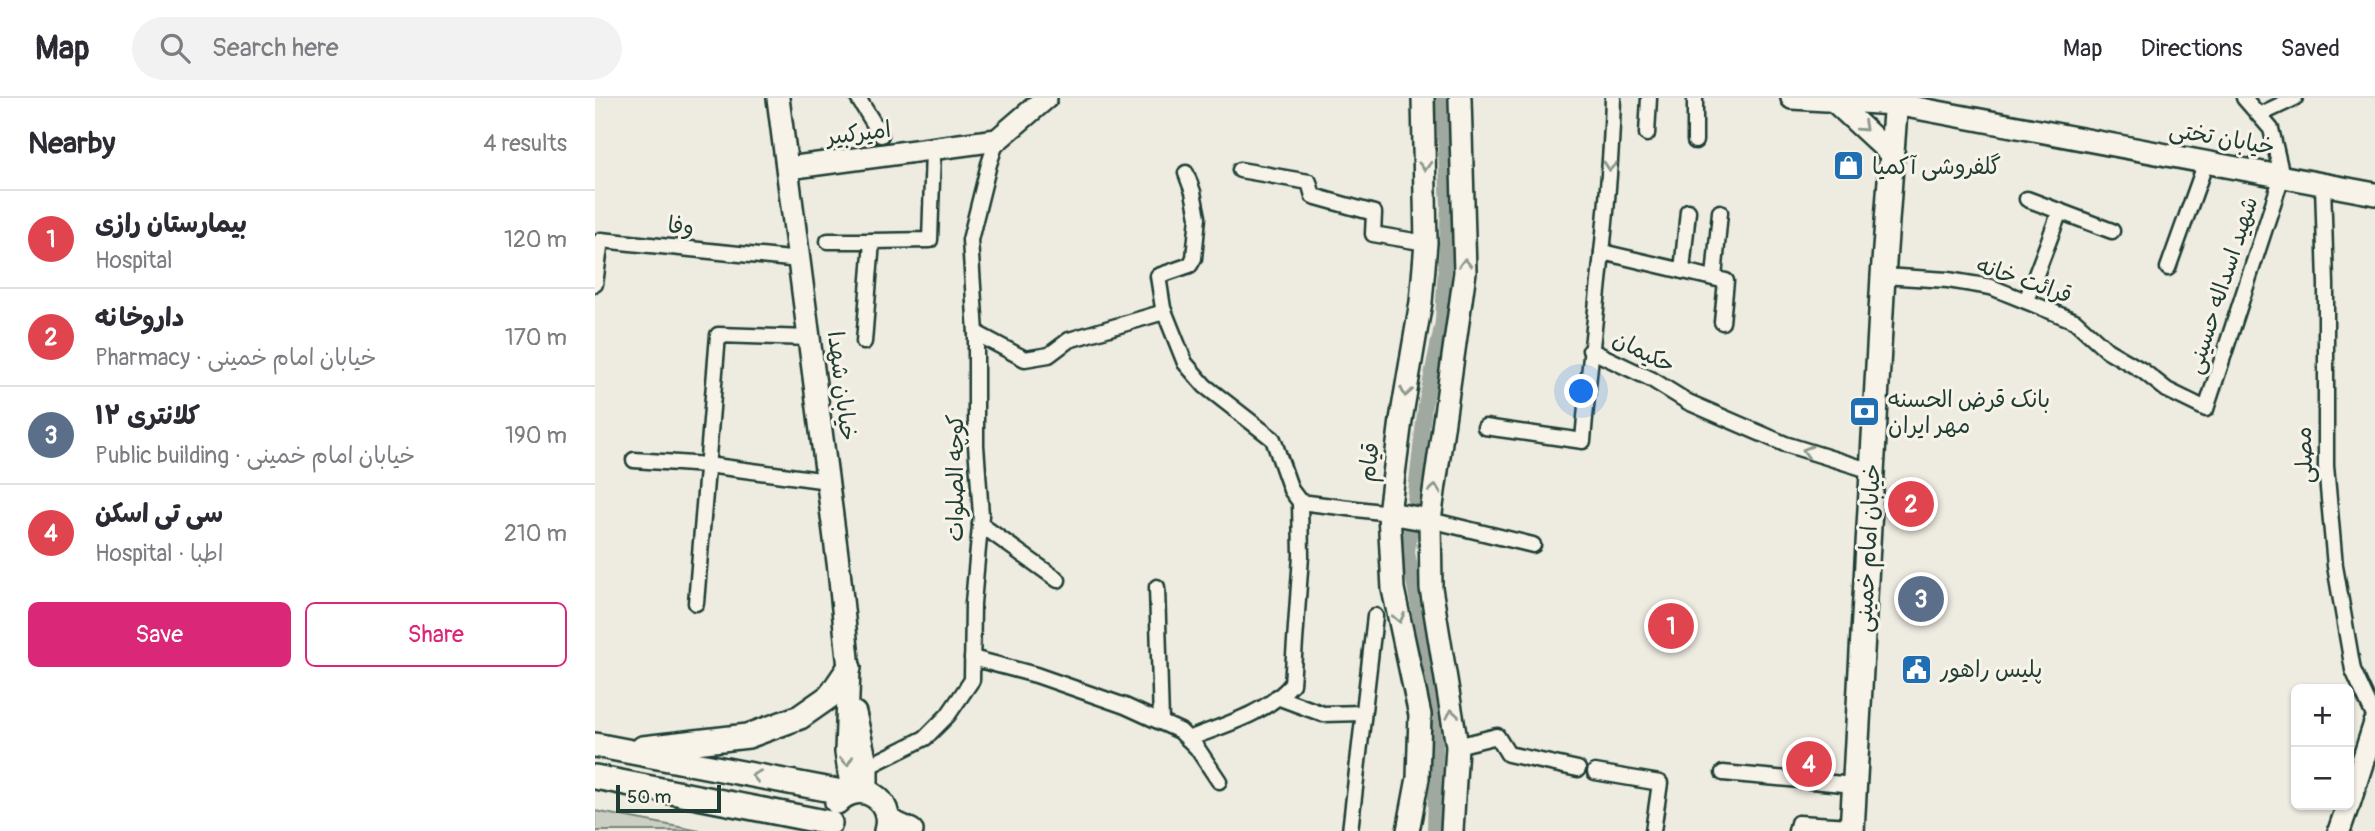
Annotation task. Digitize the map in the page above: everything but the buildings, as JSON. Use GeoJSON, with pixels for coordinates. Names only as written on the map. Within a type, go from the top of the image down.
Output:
{"type":"FeatureCollection","features":[{"type":"Feature","properties":{"kind":"main road","name":"خیابان امام خمینی"},"geometry":{"type":"LineString","coordinates":[[1852,829],[1895,101]]}},
{"type":"Feature","properties":{"kind":"main road"},"geometry":{"type":"LineString","coordinates":[[625,751],[748,736],[800,717],[830,696],[848,674]]}},
{"type":"Feature","properties":{"kind":"main road"},"geometry":{"type":"LineString","coordinates":[[595,745],[792,783],[855,792],[883,803],[888,826],[911,831]]}},
{"type":"Feature","properties":{"kind":"main road"},"geometry":{"type":"LineString","coordinates":[[595,776],[782,812],[832,827],[834,806],[855,792]]}},
{"type":"Feature","properties":{"kind":"main road"},"geometry":{"type":"LineString","coordinates":[[782,812],[791,810],[799,799],[798,790],[792,783]]}},
{"type":"Feature","properties":{"kind":"street","name":"خیابان شهدا"},"geometry":{"type":"LineString","coordinates":[[778,98],[828,481],[848,674],[867,767],[855,792]]}},
{"type":"Feature","properties":{"kind":"street"},"geometry":{"type":"LineString","coordinates":[[858,98],[881,135]]}},
{"type":"Feature","properties":{"kind":"street"},"geometry":{"type":"LineString","coordinates":[[997,140],[1046,98]]}},
{"type":"Feature","properties":{"kind":"street","name":"قیام"},"geometry":{"type":"LineString","coordinates":[[1408,831],[1418,778],[1420,715],[1393,589],[1389,513],[1421,302],[1426,243],[1423,98]]}},
{"type":"Feature","properties":{"kind":"street"},"geometry":{"type":"LineString","coordinates":[[1452,831],[1457,746],[1431,588],[1430,520],[1465,272],[1460,98]]}},
{"type":"Feature","properties":{"kind":"street","name":"حکیمان"},"geometry":{"type":"LineString","coordinates":[[1613,98],[1611,159],[1590,350],[1651,379],[1688,402],[1785,444],[1872,471]]}},
{"type":"Feature","properties":{"kind":"street"},"geometry":{"type":"LineString","coordinates":[[1647,134],[1649,98]]}},
{"type":"Feature","properties":{"kind":"street"},"geometry":{"type":"LineString","coordinates":[[1695,98],[1695,141]]}},
{"type":"Feature","properties":{"kind":"street","name":"خیابان تختی"},"geometry":{"type":"LineString","coordinates":[[1792,98],[1895,101],[2375,194]]}},
{"type":"Feature","properties":{"kind":"street"},"geometry":{"type":"LineString","coordinates":[[2244,98],[2270,129],[2282,176]]}},
{"type":"Feature","properties":{"kind":"street"},"geometry":{"type":"LineString","coordinates":[[2259,115],[2295,98]]}},
{"type":"Feature","properties":{"kind":"street"},"geometry":{"type":"LineString","coordinates":[[1834,101],[1891,154]]}},
{"type":"Feature","properties":{"kind":"street","name":"امیرکبیر"},"geometry":{"type":"LineString","coordinates":[[788,168],[997,140]]}},
{"type":"Feature","properties":{"kind":"street","name":"کوچه الصلوات"},"geometry":{"type":"LineString","coordinates":[[867,767],[925,738],[948,715],[972,680],[973,603],[980,524],[976,445],[978,375],[970,240],[997,140]]}},
{"type":"Feature","properties":{"kind":"street"},"geometry":{"type":"LineString","coordinates":[[828,241],[930,240],[933,150]]}},
{"type":"Feature","properties":{"kind":"street"},"geometry":{"type":"LineString","coordinates":[[2168,268],[2206,162]]}},
{"type":"Feature","properties":{"kind":"street"},"geometry":{"type":"LineString","coordinates":[[1240,170],[1309,182],[1313,196],[1374,213],[1373,234],[1426,243]]}},
{"type":"Feature","properties":{"kind":"street"},"geometry":{"type":"LineString","coordinates":[[1186,173],[1198,217],[1194,258],[1190,265],[1158,276],[1164,312],[1185,363],[1205,386],[1273,439],[1291,490],[1300,502],[1301,556],[1292,684],[1251,715],[1188,738]]}},
{"type":"Feature","properties":{"kind":"street","name":"شهید اسداله حسینی"},"geometry":{"type":"LineString","coordinates":[[2206,409],[2282,176]]}},
{"type":"Feature","properties":{"kind":"street","name":"مصلی"},"geometry":{"type":"LineString","coordinates":[[2323,184],[2326,466],[2333,554],[2353,670],[2375,718]]}},
{"type":"Feature","properties":{"kind":"street"},"geometry":{"type":"LineString","coordinates":[[2027,199],[2112,231]]}},
{"type":"Feature","properties":{"kind":"street"},"geometry":{"type":"LineString","coordinates":[[1682,271],[1688,211]]}},
{"type":"Feature","properties":{"kind":"street"},"geometry":{"type":"LineString","coordinates":[[2026,301],[2060,211]]}},
{"type":"Feature","properties":{"kind":"street"},"geometry":{"type":"LineString","coordinates":[[1714,278],[1720,212]]}},
{"type":"Feature","properties":{"kind":"street","name":"وفا"},"geometry":{"type":"LineString","coordinates":[[595,284],[601,240],[800,260]]}},
{"type":"Feature","properties":{"kind":"street"},"geometry":{"type":"LineString","coordinates":[[864,342],[872,241]]}},
{"type":"Feature","properties":{"kind":"street"},"geometry":{"type":"LineString","coordinates":[[1602,252],[1726,281],[1722,322]]}},
{"type":"Feature","properties":{"kind":"street","name":"قرائت خانه"},"geometry":{"type":"LineString","coordinates":[[1883,276],[1948,280],[1991,288],[2075,321],[2107,350],[2143,371],[2167,390],[2206,409]]}},
{"type":"Feature","properties":{"kind":"street"},"geometry":{"type":"LineString","coordinates":[[976,333],[1025,359],[1049,355],[1069,340],[1164,312]]}},
{"type":"Feature","properties":{"kind":"street"},"geometry":{"type":"LineString","coordinates":[[696,603],[718,335],[810,338]]}},
{"type":"Feature","properties":{"kind":"street"},"geometry":{"type":"LineString","coordinates":[[1485,427],[1583,441],[1590,350]]}},
{"type":"Feature","properties":{"kind":"street"},"geometry":{"type":"LineString","coordinates":[[634,460],[707,465],[828,481]]}},
{"type":"Feature","properties":{"kind":"street"},"geometry":{"type":"LineString","coordinates":[[1300,502],[1430,520],[1533,545]]}},
{"type":"Feature","properties":{"kind":"street"},"geometry":{"type":"LineString","coordinates":[[980,524],[1058,580]]}},
{"type":"Feature","properties":{"kind":"street"},"geometry":{"type":"LineString","coordinates":[[1157,587],[1161,722]]}},
{"type":"Feature","properties":{"kind":"street"},"geometry":{"type":"LineString","coordinates":[[1350,831],[1375,616]]}},
{"type":"Feature","properties":{"kind":"street"},"geometry":{"type":"LineString","coordinates":[[972,659],[1036,675],[1125,706],[1180,731],[1197,748],[1219,781]]}},
{"type":"Feature","properties":{"kind":"street","name":"خیابان شهدا"},"geometry":{"type":"LineString","coordinates":[[848,674],[846,752],[855,792]]}},
{"type":"Feature","properties":{"kind":"street"},"geometry":{"type":"LineString","coordinates":[[1277,697],[1323,714],[1363,713]]}},
{"type":"Feature","properties":{"kind":"street"},"geometry":{"type":"LineString","coordinates":[[2354,793],[2369,761],[2375,723]]}},
{"type":"Feature","properties":{"kind":"street"},"geometry":{"type":"LineString","coordinates":[[1457,746],[1497,736],[1508,754],[1578,769]]}},
{"type":"Feature","properties":{"kind":"street"},"geometry":{"type":"LineString","coordinates":[[1595,772],[1660,783],[1653,831]]}},
{"type":"Feature","properties":{"kind":"street"},"geometry":{"type":"LineString","coordinates":[[1723,774],[1854,785]]}},
{"type":"Feature","properties":{"kind":"street"},"geometry":{"type":"LineString","coordinates":[[2339,831],[2347,810]]}},
{"type":"Feature","properties":{"kind":"street"},"geometry":{"type":"LineString","coordinates":[[1796,831],[1798,824],[1852,829]]}},
{"type":"Feature","properties":{"kind":"shaded area"},"geometry":{"type":"Polygon","coordinates":[[[595,811],[700,831],[595,831],[595,811]]]}},
{"type":"Feature","properties":{"kind":"waterway"},"geometry":{"type":"LineString","coordinates":[[1434,831],[1437,715],[1408,552],[1425,405],[1442,322],[1448,205],[1442,98]]}},
{"type":"Feature","properties":{"kind":"place","name":"گلفروشی آکمیا"},"geometry":{"type":"Point","coordinates":[1849,166]}},
{"type":"Feature","properties":{"kind":"place","name":"بانک قرض الحسنه مهر ایران"},"geometry":{"type":"Point","coordinates":[1865,412]}},
{"type":"Feature","properties":{"kind":"place","name":"داروخانه"},"geometry":{"type":"Point","coordinates":[1911,504]}},
{"type":"Feature","properties":{"kind":"place","name":"کلانتری ۱۲"},"geometry":{"type":"Point","coordinates":[1921,599]}},
{"type":"Feature","properties":{"kind":"place","name":"بیمارستان رازی"},"geometry":{"type":"Point","coordinates":[1671,626]}},
{"type":"Feature","properties":{"kind":"place","name":"پلیس راهور"},"geometry":{"type":"Point","coordinates":[1917,669]}},
{"type":"Feature","properties":{"kind":"place","name":"سی تی اسکن"},"geometry":{"type":"Point","coordinates":[1809,764]}}]}
